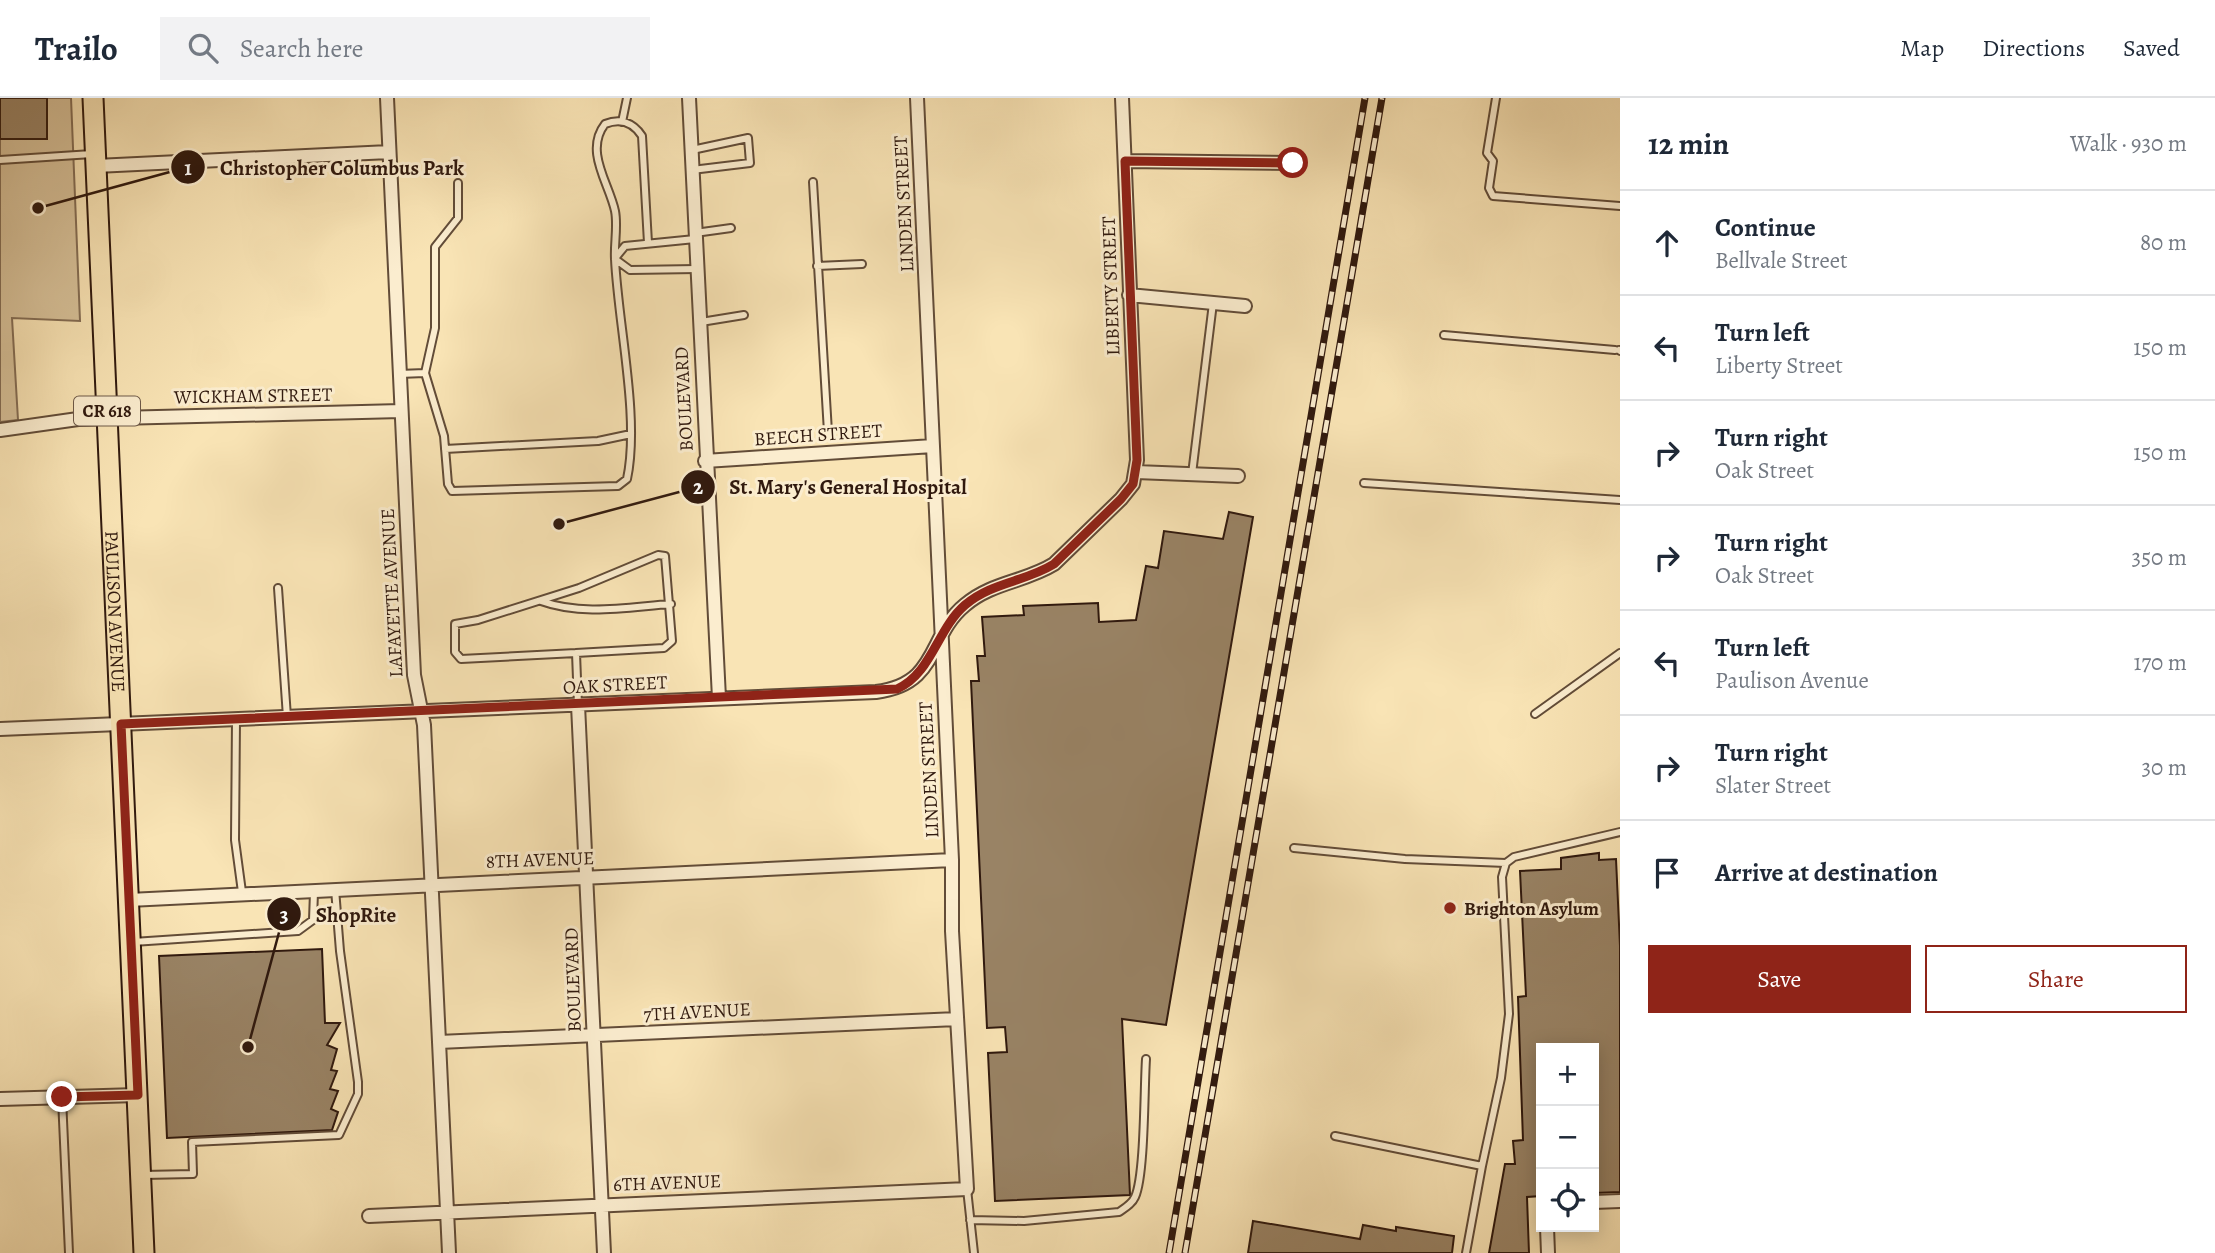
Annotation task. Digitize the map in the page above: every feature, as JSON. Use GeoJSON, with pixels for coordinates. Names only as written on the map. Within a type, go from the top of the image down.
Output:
{"type":"FeatureCollection","features":[{"type":"Feature","properties":{"kind":"main road","name":"PAULISON AVENUE"},"geometry":{"type":"LineString","coordinates":[[93,98],[144,1253]]}},
{"type":"Feature","properties":{"kind":"street","name":"LAFAYETTE AVENUE"},"geometry":{"type":"LineString","coordinates":[[387,98],[414,675],[421,710],[432,883],[449,1253]]}},
{"type":"Feature","properties":{"kind":"street","name":"BOULEVARD"},"geometry":{"type":"LineString","coordinates":[[689,98],[705,461],[719,698]]}},
{"type":"Feature","properties":{"kind":"street","name":"LINDEN STREET"},"geometry":{"type":"LineString","coordinates":[[917,98],[957,1019],[967,1189]]}},
{"type":"Feature","properties":{"kind":"street","name":"LIBERTY STREET"},"geometry":{"type":"LineString","coordinates":[[1122,98],[1136,472]]}},
{"type":"Feature","properties":{"kind":"street"},"geometry":{"type":"LineString","coordinates":[[95,160],[389,152]]}},
{"type":"Feature","properties":{"kind":"street"},"geometry":{"type":"LineString","coordinates":[[1125,161],[1293,163]]}},
{"type":"Feature","properties":{"kind":"street"},"geometry":{"type":"LineString","coordinates":[[1129,295],[1245,306]]}},
{"type":"Feature","properties":{"kind":"street","name":"WICKHAM STREET"},"geometry":{"type":"LineString","coordinates":[[0,430],[107,418],[401,411]]}},
{"type":"Feature","properties":{"kind":"street","name":"BEECH STREET"},"geometry":{"type":"LineString","coordinates":[[705,461],[933,446]]}},
{"type":"Feature","properties":{"kind":"street"},"geometry":{"type":"LineString","coordinates":[[1136,472],[1238,476]]}},
{"type":"Feature","properties":{"kind":"street","name":"OAK STREET"},"geometry":{"type":"LineString","coordinates":[[0,729],[897,689],[913,682],[962,607],[983,591],[1040,573],[1065,554],[1121,499],[1133,484],[1136,472]]}},
{"type":"Feature","properties":{"kind":"street","name":"BOULEVARD"},"geometry":{"type":"LineString","coordinates":[[578,705],[604,1253]]}},
{"type":"Feature","properties":{"kind":"street","name":"8TH AVENUE"},"geometry":{"type":"LineString","coordinates":[[129,900],[242,892],[952,860]]}},
{"type":"Feature","properties":{"kind":"street","name":"7TH AVENUE"},"geometry":{"type":"LineString","coordinates":[[439,1042],[957,1019]]}},
{"type":"Feature","properties":{"kind":"street"},"geometry":{"type":"LineString","coordinates":[[0,1100],[138,1095]]}},
{"type":"Feature","properties":{"kind":"street","name":"6TH AVENUE"},"geometry":{"type":"LineString","coordinates":[[369,1216],[967,1189]]}},
{"type":"Feature","properties":{"kind":"street"},"geometry":{"type":"LineString","coordinates":[[1599,1202],[1620,1201]]}},
{"type":"Feature","properties":{"kind":"street"},"geometry":{"type":"LineString","coordinates":[[1547,1232],[1548,1253]]}},
{"type":"Feature","properties":{"kind":"lane"},"geometry":{"type":"LineString","coordinates":[[622,121],[627,98]]}},
{"type":"Feature","properties":{"kind":"lane"},"geometry":{"type":"LineString","coordinates":[[1496,98],[1487,153],[1493,161],[1489,188],[1493,196],[1620,206]]}},
{"type":"Feature","properties":{"kind":"lane"},"geometry":{"type":"LineString","coordinates":[[458,183],[458,219],[435,247],[435,328],[425,373],[440,414],[447,484],[452,491],[605,489],[618,486],[627,479],[631,435],[615,259],[615,212],[599,169],[598,143],[606,124],[622,121],[630,124],[642,136],[648,243]]}},
{"type":"Feature","properties":{"kind":"lane"},"geometry":{"type":"LineString","coordinates":[[692,150],[748,138],[750,163],[692,170]]}},
{"type":"Feature","properties":{"kind":"lane"},"geometry":{"type":"LineString","coordinates":[[0,160],[95,160]]}},
{"type":"Feature","properties":{"kind":"lane"},"geometry":{"type":"LineString","coordinates":[[813,182],[828,432]]}},
{"type":"Feature","properties":{"kind":"lane"},"geometry":{"type":"LineString","coordinates":[[615,259],[625,246],[731,228]]}},
{"type":"Feature","properties":{"kind":"lane"},"geometry":{"type":"LineString","coordinates":[[615,259],[629,270],[697,269]]}},
{"type":"Feature","properties":{"kind":"lane"},"geometry":{"type":"LineString","coordinates":[[817,266],[862,264]]}},
{"type":"Feature","properties":{"kind":"lane"},"geometry":{"type":"LineString","coordinates":[[1192,474],[1213,303]]}},
{"type":"Feature","properties":{"kind":"lane"},"geometry":{"type":"LineString","coordinates":[[699,323],[744,315]]}},
{"type":"Feature","properties":{"kind":"lane"},"geometry":{"type":"LineString","coordinates":[[1444,335],[1618,350]]}},
{"type":"Feature","properties":{"kind":"lane"},"geometry":{"type":"LineString","coordinates":[[399,374],[425,373]]}},
{"type":"Feature","properties":{"kind":"lane"},"geometry":{"type":"LineString","coordinates":[[445,449],[598,441],[631,435]]}},
{"type":"Feature","properties":{"kind":"lane"},"geometry":{"type":"LineString","coordinates":[[1364,483],[1620,500]]}},
{"type":"Feature","properties":{"kind":"lane"},"geometry":{"type":"LineString","coordinates":[[658,555],[666,556],[672,642],[664,648],[465,659],[456,655],[453,634],[458,621],[478,620],[540,600],[579,588],[658,555]]}},
{"type":"Feature","properties":{"kind":"lane"},"geometry":{"type":"LineString","coordinates":[[278,588],[287,717]]}},
{"type":"Feature","properties":{"kind":"lane"},"geometry":{"type":"LineString","coordinates":[[540,600],[560,608],[580,610],[671,604]]}},
{"type":"Feature","properties":{"kind":"lane"},"geometry":{"type":"LineString","coordinates":[[576,653],[578,705]]}},
{"type":"Feature","properties":{"kind":"lane"},"geometry":{"type":"LineString","coordinates":[[1535,714],[1620,653]]}},
{"type":"Feature","properties":{"kind":"lane"},"geometry":{"type":"LineString","coordinates":[[236,720],[235,840],[242,892]]}},
{"type":"Feature","properties":{"kind":"lane"},"geometry":{"type":"LineString","coordinates":[[1466,1253],[1501,1078],[1509,1014],[1502,877],[1506,863],[1514,857],[1620,832]]}},
{"type":"Feature","properties":{"kind":"lane"},"geometry":{"type":"LineString","coordinates":[[1294,848],[1405,859],[1506,863]]}},
{"type":"Feature","properties":{"kind":"lane"},"geometry":{"type":"LineString","coordinates":[[141,1175],[193,1174],[192,1142],[340,1135],[358,1094],[358,1082],[340,951],[335,889]]}},
{"type":"Feature","properties":{"kind":"lane"},"geometry":{"type":"LineString","coordinates":[[131,942],[298,931],[313,920],[314,890]]}},
{"type":"Feature","properties":{"kind":"lane"},"geometry":{"type":"LineString","coordinates":[[971,1220],[1024,1221],[1119,1212],[1130,1204],[1136,1196],[1146,1059]]}},
{"type":"Feature","properties":{"kind":"lane"},"geometry":{"type":"LineString","coordinates":[[62,1097],[69,1253]]}},
{"type":"Feature","properties":{"kind":"lane"},"geometry":{"type":"LineString","coordinates":[[1335,1136],[1482,1166]]}},
{"type":"Feature","properties":{"kind":"lane"},"geometry":{"type":"LineString","coordinates":[[967,1189],[974,1253]]}},
{"type":"Feature","properties":{"kind":"shaded area"},"geometry":{"type":"Polygon","coordinates":[[[0,98],[71,98],[80,321],[12,318],[18,420],[0,422],[0,98]]]}},
{"type":"Feature","properties":{"kind":"building"},"geometry":{"type":"Polygon","coordinates":[[[0,98],[47,98],[47,139],[0,139],[0,98]]]}},
{"type":"Feature","properties":{"kind":"building"},"geometry":{"type":"Polygon","coordinates":[[[1229,512],[1253,517],[1166,1025],[1122,1019],[1130,1195],[995,1201],[988,1053],[1007,1052],[1005,1027],[987,1028],[971,681],[979,681],[977,656],[985,656],[982,617],[1024,615],[1023,606],[1098,603],[1099,622],[1136,620],[1146,566],[1158,568],[1164,531],[1223,539],[1229,512]]]}},
{"type":"Feature","properties":{"kind":"building"},"geometry":{"type":"Polygon","coordinates":[[[1599,853],[1599,860],[1616,859],[1620,946],[1620,1192],[1599,1193],[1599,1043],[1536,1043],[1536,1196],[1527,1197],[1529,1253],[1489,1253],[1505,1164],[1515,1164],[1513,1141],[1523,1140],[1518,997],[1526,996],[1520,871],[1561,869],[1561,858],[1599,853]]]}},
{"type":"Feature","properties":{"kind":"building"},"geometry":{"type":"Polygon","coordinates":[[[322,949],[325,1023],[340,1023],[327,1045],[337,1049],[331,1070],[337,1071],[330,1089],[338,1091],[331,1109],[338,1112],[332,1130],[167,1138],[159,956],[322,949]]]}},
{"type":"Feature","properties":{"kind":"building"},"geometry":{"type":"Polygon","coordinates":[[[1253,1221],[1360,1239],[1363,1225],[1454,1236],[1452,1253],[1248,1253],[1253,1221]]]}},
{"type":"Feature","properties":{"kind":"railway"},"geometry":{"type":"LineString","coordinates":[[1169,1253],[1365,98]]}},
{"type":"Feature","properties":{"kind":"railway"},"geometry":{"type":"LineString","coordinates":[[1185,1253],[1382,98]]}},
{"type":"Feature","properties":{"kind":"place","name":"Christopher Columbus Park"},"geometry":{"type":"Point","coordinates":[38,208]}},
{"type":"Feature","properties":{"kind":"place","name":"St. Mary's General Hospital"},"geometry":{"type":"Point","coordinates":[559,524]}},
{"type":"Feature","properties":{"kind":"place","name":"Brighton Asylum"},"geometry":{"type":"Point","coordinates":[1450,908]}},
{"type":"Feature","properties":{"kind":"place","name":"ShopRite"},"geometry":{"type":"Point","coordinates":[248,1047]}},
{"type":"Feature","properties":{"kind":"route"},"geometry":{"type":"LineString","coordinates":[[62,1097],[138,1095],[121,724],[876,692],[897,689],[913,682],[962,607],[983,591],[1040,573],[1054,564],[1133,484],[1137,460],[1134,438],[1125,161],[1293,163]]}}]}
